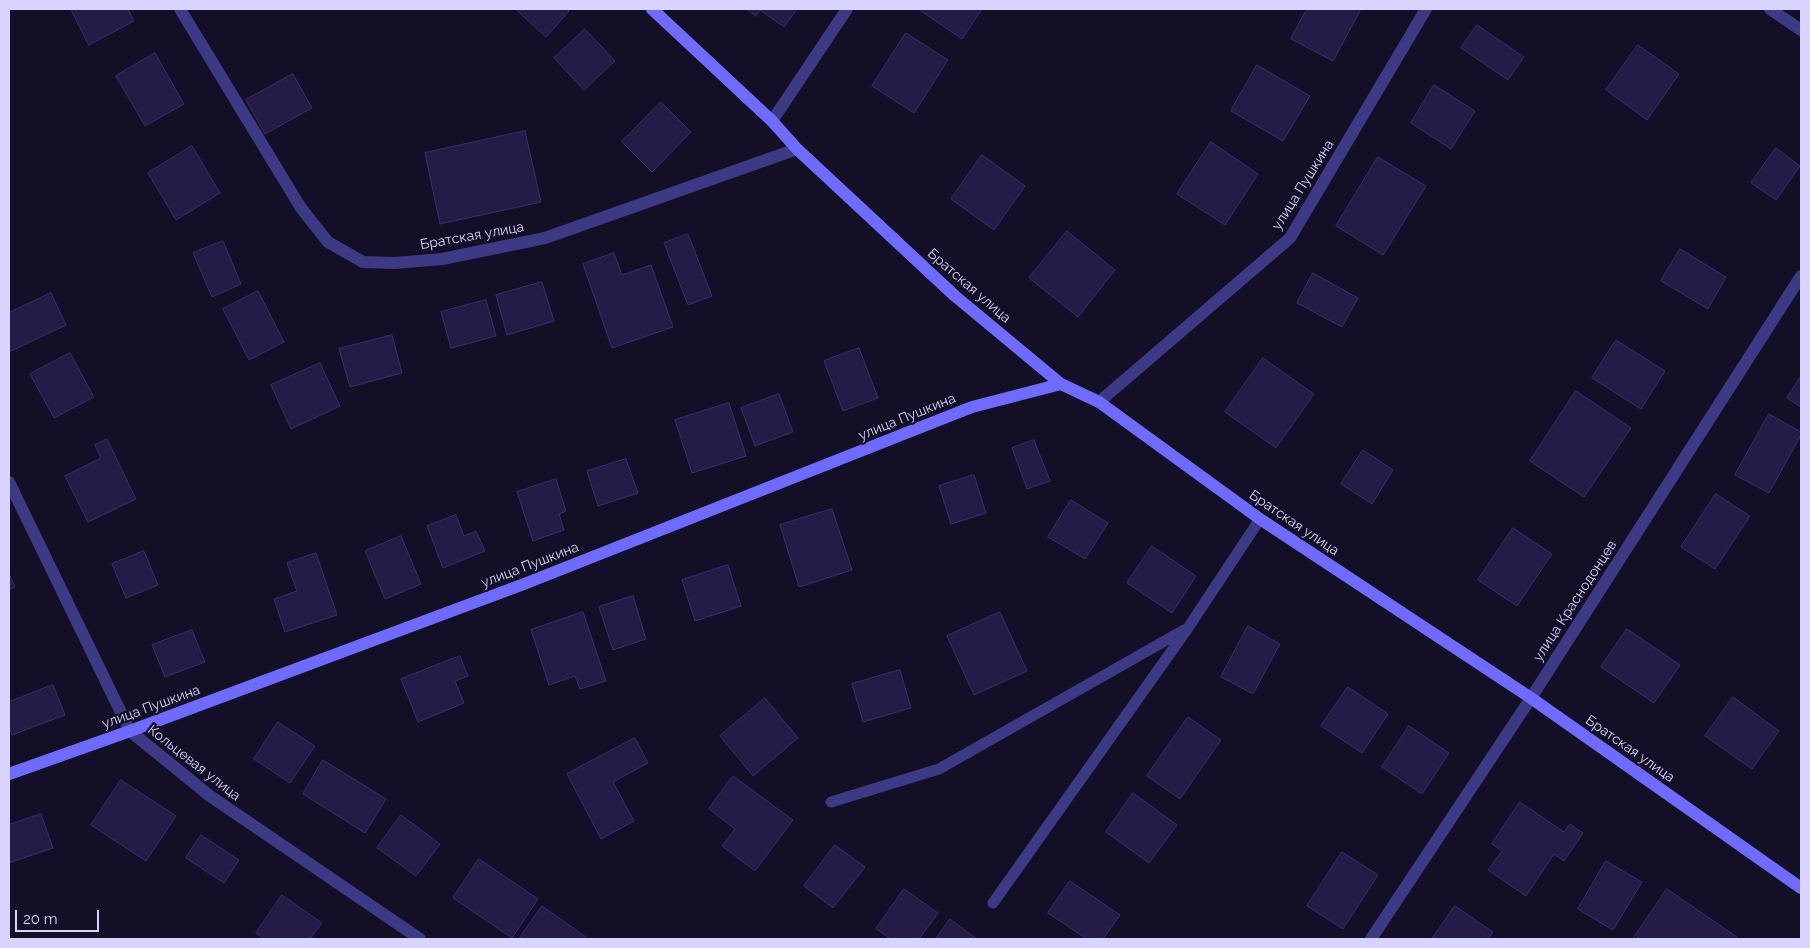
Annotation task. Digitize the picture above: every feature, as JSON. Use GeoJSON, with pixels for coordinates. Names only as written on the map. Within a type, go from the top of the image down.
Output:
{"type":"FeatureCollection","features":[{"type":"Feature","properties":{"kind":"main road","name":"Братская улица"},"geometry":{"type":"LineString","coordinates":[[652,9],[955,296],[1062,384],[1098,402],[1260,519],[1531,698],[1801,888]]}},
{"type":"Feature","properties":{"kind":"main road","name":"улица Пушкина"},"geometry":{"type":"LineString","coordinates":[[9,774],[130,731],[524,584],[972,407],[1062,384]]}},
{"type":"Feature","properties":{"kind":"street","name":"Братская улица"},"geometry":{"type":"LineString","coordinates":[[180,9],[301,208],[328,242],[363,262],[396,263],[442,259],[545,238],[797,148]]}},
{"type":"Feature","properties":{"kind":"street"},"geometry":{"type":"LineString","coordinates":[[772,121],[847,9]]}},
{"type":"Feature","properties":{"kind":"street","name":"улица Пушкина"},"geometry":{"type":"LineString","coordinates":[[1098,402],[1290,238],[1426,9]]}},
{"type":"Feature","properties":{"kind":"street"},"geometry":{"type":"LineString","coordinates":[[1770,9],[1801,30]]}},
{"type":"Feature","properties":{"kind":"street","name":"улица Краснодонцев"},"geometry":{"type":"LineString","coordinates":[[1371,939],[1531,698],[1801,276]]}},
{"type":"Feature","properties":{"kind":"street","name":"Кольцевая улица"},"geometry":{"type":"LineString","coordinates":[[9,482],[130,731],[210,796],[420,939]]}},
{"type":"Feature","properties":{"kind":"lane"},"geometry":{"type":"LineString","coordinates":[[993,903],[1188,628],[1260,519]]}},
{"type":"Feature","properties":{"kind":"lane"},"geometry":{"type":"LineString","coordinates":[[831,802],[939,769],[1188,628]]}},
{"type":"Feature","properties":{"kind":"building"},"geometry":{"type":"Polygon","coordinates":[[[71,9],[128,9],[134,21],[89,45],[71,9]]]}},
{"type":"Feature","properties":{"kind":"building"},"geometry":{"type":"Polygon","coordinates":[[[516,9],[567,9],[569,11],[546,37],[516,9]]]}},
{"type":"Feature","properties":{"kind":"building"},"geometry":{"type":"Polygon","coordinates":[[[747,9],[797,9],[784,27],[760,10],[756,16],[747,9]]]}},
{"type":"Feature","properties":{"kind":"building"},"geometry":{"type":"Polygon","coordinates":[[[923,9],[982,9],[962,39],[921,11],[923,9]]]}},
{"type":"Feature","properties":{"kind":"building"},"geometry":{"type":"Polygon","coordinates":[[[1307,9],[1361,9],[1333,61],[1291,39],[1307,9]]]}},
{"type":"Feature","properties":{"kind":"building"},"geometry":{"type":"Polygon","coordinates":[[[1477,25],[1524,57],[1508,80],[1461,48],[1477,25]]]}},
{"type":"Feature","properties":{"kind":"building"},"geometry":{"type":"Polygon","coordinates":[[[585,29],[615,61],[584,90],[554,58],[585,29]]]}},
{"type":"Feature","properties":{"kind":"building"},"geometry":{"type":"Polygon","coordinates":[[[906,33],[948,60],[914,113],[872,86],[906,33]]]}},
{"type":"Feature","properties":{"kind":"building"},"geometry":{"type":"Polygon","coordinates":[[[1638,45],[1679,74],[1647,120],[1606,90],[1638,45]]]}},
{"type":"Feature","properties":{"kind":"building"},"geometry":{"type":"Polygon","coordinates":[[[155,53],[184,104],[145,126],[116,76],[155,53]]]}},
{"type":"Feature","properties":{"kind":"building"},"geometry":{"type":"Polygon","coordinates":[[[1257,65],[1310,96],[1283,141],[1231,111],[1257,65]]]}},
{"type":"Feature","properties":{"kind":"building"},"geometry":{"type":"Polygon","coordinates":[[[293,74],[312,108],[265,134],[246,100],[293,74]]]}},
{"type":"Feature","properties":{"kind":"building"},"geometry":{"type":"Polygon","coordinates":[[[1434,85],[1475,111],[1451,149],[1411,123],[1434,85]]]}},
{"type":"Feature","properties":{"kind":"building"},"geometry":{"type":"Polygon","coordinates":[[[661,102],[691,132],[652,172],[622,142],[661,102]]]}},
{"type":"Feature","properties":{"kind":"building"},"geometry":{"type":"Polygon","coordinates":[[[525,131],[541,202],[440,224],[425,153],[525,131]]]}},
{"type":"Feature","properties":{"kind":"building"},"geometry":{"type":"Polygon","coordinates":[[[1211,142],[1258,174],[1225,225],[1177,194],[1211,142]]]}},
{"type":"Feature","properties":{"kind":"building"},"geometry":{"type":"Polygon","coordinates":[[[192,146],[220,193],[176,220],[148,173],[192,146]]]}},
{"type":"Feature","properties":{"kind":"building"},"geometry":{"type":"Polygon","coordinates":[[[1776,148],[1800,166],[1776,200],[1751,183],[1776,148]]]}},
{"type":"Feature","properties":{"kind":"building"},"geometry":{"type":"Polygon","coordinates":[[[982,155],[1025,186],[994,230],[951,199],[982,155]]]}},
{"type":"Feature","properties":{"kind":"building"},"geometry":{"type":"Polygon","coordinates":[[[1378,157],[1426,186],[1383,255],[1336,226],[1378,157]]]}},
{"type":"Feature","properties":{"kind":"building"},"geometry":{"type":"Polygon","coordinates":[[[1067,231],[1115,270],[1078,317],[1029,278],[1067,231]]]}},
{"type":"Feature","properties":{"kind":"building"},"geometry":{"type":"Polygon","coordinates":[[[688,234],[712,296],[688,305],[664,243],[688,234]]]}},
{"type":"Feature","properties":{"kind":"building"},"geometry":{"type":"Polygon","coordinates":[[[223,241],[241,284],[212,297],[193,253],[223,241]]]}},
{"type":"Feature","properties":{"kind":"building"},"geometry":{"type":"Polygon","coordinates":[[[1680,249],[1726,277],[1708,309],[1661,281],[1680,249]]]}},
{"type":"Feature","properties":{"kind":"building"},"geometry":{"type":"Polygon","coordinates":[[[614,253],[622,275],[651,265],[673,327],[612,348],[583,264],[614,253]]]}},
{"type":"Feature","properties":{"kind":"building"},"geometry":{"type":"Polygon","coordinates":[[[1313,273],[1358,298],[1342,327],[1297,303],[1313,273]]]}},
{"type":"Feature","properties":{"kind":"building"},"geometry":{"type":"Polygon","coordinates":[[[542,282],[554,321],[507,335],[496,295],[542,282]]]}},
{"type":"Feature","properties":{"kind":"building"},"geometry":{"type":"Polygon","coordinates":[[[258,291],[284,342],[249,360],[223,309],[258,291]]]}},
{"type":"Feature","properties":{"kind":"building"},"geometry":{"type":"Polygon","coordinates":[[[51,293],[66,325],[9,352],[9,313],[51,293]]]}},
{"type":"Feature","properties":{"kind":"building"},"geometry":{"type":"Polygon","coordinates":[[[486,300],[496,336],[451,348],[441,312],[486,300]]]}},
{"type":"Feature","properties":{"kind":"building"},"geometry":{"type":"Polygon","coordinates":[[[392,335],[402,373],[350,387],[339,349],[392,335]]]}},
{"type":"Feature","properties":{"kind":"building"},"geometry":{"type":"Polygon","coordinates":[[[1616,340],[1665,371],[1641,409],[1592,378],[1616,340]]]}},
{"type":"Feature","properties":{"kind":"building"},"geometry":{"type":"Polygon","coordinates":[[[859,348],[878,398],[843,411],[824,361],[859,348]]]}},
{"type":"Feature","properties":{"kind":"building"},"geometry":{"type":"Polygon","coordinates":[[[70,353],[94,397],[54,418],[30,374],[70,353]]]}},
{"type":"Feature","properties":{"kind":"building"},"geometry":{"type":"Polygon","coordinates":[[[1263,358],[1314,394],[1276,448],[1225,412],[1263,358]]]}},
{"type":"Feature","properties":{"kind":"building"},"geometry":{"type":"Polygon","coordinates":[[[320,363],[340,406],[291,429],[271,385],[320,363]]]}},
{"type":"Feature","properties":{"kind":"building"},"geometry":{"type":"Polygon","coordinates":[[[1801,376],[1801,407],[1787,398],[1801,376]]]}},
{"type":"Feature","properties":{"kind":"building"},"geometry":{"type":"Polygon","coordinates":[[[1576,391],[1631,428],[1584,497],[1530,461],[1576,391]]]}},
{"type":"Feature","properties":{"kind":"building"},"geometry":{"type":"Polygon","coordinates":[[[779,394],[793,432],[755,446],[741,408],[779,394]]]}},
{"type":"Feature","properties":{"kind":"building"},"geometry":{"type":"Polygon","coordinates":[[[729,403],[746,456],[692,473],[675,420],[729,403]]]}},
{"type":"Feature","properties":{"kind":"building"},"geometry":{"type":"Polygon","coordinates":[[[1769,414],[1801,432],[1801,435],[1769,493],[1735,475],[1769,414]]]}},
{"type":"Feature","properties":{"kind":"building"},"geometry":{"type":"Polygon","coordinates":[[[107,439],[136,499],[88,522],[65,476],[101,458],[95,445],[107,439]]]}},
{"type":"Feature","properties":{"kind":"building"},"geometry":{"type":"Polygon","coordinates":[[[1034,440],[1050,481],[1027,489],[1012,448],[1034,440]]]}},
{"type":"Feature","properties":{"kind":"building"},"geometry":{"type":"Polygon","coordinates":[[[1363,450],[1393,470],[1372,504],[1341,484],[1363,450]]]}},
{"type":"Feature","properties":{"kind":"building"},"geometry":{"type":"Polygon","coordinates":[[[626,459],[638,493],[598,506],[587,471],[626,459]]]}},
{"type":"Feature","properties":{"kind":"building"},"geometry":{"type":"Polygon","coordinates":[[[974,475],[986,513],[951,524],[939,486],[974,475]]]}},
{"type":"Feature","properties":{"kind":"building"},"geometry":{"type":"Polygon","coordinates":[[[556,479],[566,511],[559,514],[564,530],[533,541],[517,492],[556,479]]]}},
{"type":"Feature","properties":{"kind":"building"},"geometry":{"type":"Polygon","coordinates":[[[1716,494],[1750,516],[1715,569],[1681,547],[1716,494]]]}},
{"type":"Feature","properties":{"kind":"building"},"geometry":{"type":"Polygon","coordinates":[[[1071,500],[1108,523],[1085,559],[1048,537],[1071,500]]]}},
{"type":"Feature","properties":{"kind":"building"},"geometry":{"type":"Polygon","coordinates":[[[832,509],[852,570],[799,587],[780,525],[832,509]]]}},
{"type":"Feature","properties":{"kind":"building"},"geometry":{"type":"Polygon","coordinates":[[[456,515],[464,536],[476,531],[485,551],[443,568],[427,526],[456,515]]]}},
{"type":"Feature","properties":{"kind":"building"},"geometry":{"type":"Polygon","coordinates":[[[1513,528],[1552,554],[1517,606],[1478,580],[1513,528]]]}},
{"type":"Feature","properties":{"kind":"building"},"geometry":{"type":"Polygon","coordinates":[[[401,536],[421,584],[385,599],[365,551],[401,536]]]}},
{"type":"Feature","properties":{"kind":"building"},"geometry":{"type":"Polygon","coordinates":[[[1152,546],[1196,576],[1172,613],[1127,583],[1152,546]]]}},
{"type":"Feature","properties":{"kind":"building"},"geometry":{"type":"Polygon","coordinates":[[[144,551],[158,585],[126,598],[112,564],[144,551]]]}},
{"type":"Feature","properties":{"kind":"building"},"geometry":{"type":"Polygon","coordinates":[[[316,553],[337,615],[285,632],[274,599],[297,591],[287,563],[316,553]]]}},
{"type":"Feature","properties":{"kind":"building"},"geometry":{"type":"Polygon","coordinates":[[[728,565],[741,606],[695,621],[682,580],[728,565]]]}},
{"type":"Feature","properties":{"kind":"building"},"geometry":{"type":"Polygon","coordinates":[[[9,574],[15,587],[9,590],[9,574]]]}},
{"type":"Feature","properties":{"kind":"building"},"geometry":{"type":"Polygon","coordinates":[[[633,596],[646,639],[613,650],[599,607],[633,596]]]}},
{"type":"Feature","properties":{"kind":"building"},"geometry":{"type":"Polygon","coordinates":[[[583,612],[606,681],[580,689],[575,676],[549,685],[531,630],[583,612]]]}},
{"type":"Feature","properties":{"kind":"building"},"geometry":{"type":"Polygon","coordinates":[[[1000,612],[1027,671],[974,695],[947,636],[1000,612]]]}},
{"type":"Feature","properties":{"kind":"building"},"geometry":{"type":"Polygon","coordinates":[[[1248,626],[1280,644],[1253,694],[1221,677],[1248,626]]]}},
{"type":"Feature","properties":{"kind":"building"},"geometry":{"type":"Polygon","coordinates":[[[1627,629],[1680,665],[1654,703],[1601,667],[1627,629]]]}},
{"type":"Feature","properties":{"kind":"building"},"geometry":{"type":"Polygon","coordinates":[[[192,630],[205,662],[165,677],[152,645],[192,630]]]}},
{"type":"Feature","properties":{"kind":"building"},"geometry":{"type":"Polygon","coordinates":[[[460,656],[468,676],[455,681],[464,703],[418,722],[401,679],[460,656]]]}},
{"type":"Feature","properties":{"kind":"building"},"geometry":{"type":"Polygon","coordinates":[[[900,670],[911,708],[863,722],[852,684],[900,670]]]}},
{"type":"Feature","properties":{"kind":"building"},"geometry":{"type":"Polygon","coordinates":[[[53,685],[65,715],[12,735],[9,727],[9,702],[53,685]]]}},
{"type":"Feature","properties":{"kind":"building"},"geometry":{"type":"Polygon","coordinates":[[[1348,687],[1388,714],[1362,753],[1321,726],[1348,687]]]}},
{"type":"Feature","properties":{"kind":"building"},"geometry":{"type":"Polygon","coordinates":[[[1733,697],[1779,731],[1752,769],[1705,736],[1733,697]]]}},
{"type":"Feature","properties":{"kind":"building"},"geometry":{"type":"Polygon","coordinates":[[[765,698],[798,738],[753,776],[720,736],[765,698]]]}},
{"type":"Feature","properties":{"kind":"building"},"geometry":{"type":"Polygon","coordinates":[[[1188,717],[1221,740],[1180,799],[1147,776],[1188,717]]]}},
{"type":"Feature","properties":{"kind":"building"},"geometry":{"type":"Polygon","coordinates":[[[278,722],[315,746],[290,783],[254,759],[278,722]]]}},
{"type":"Feature","properties":{"kind":"building"},"geometry":{"type":"Polygon","coordinates":[[[1409,726],[1449,753],[1422,794],[1382,767],[1409,726]]]}},
{"type":"Feature","properties":{"kind":"building"},"geometry":{"type":"Polygon","coordinates":[[[635,738],[648,763],[613,782],[634,821],[601,839],[567,774],[635,738]]]}},
{"type":"Feature","properties":{"kind":"building"},"geometry":{"type":"Polygon","coordinates":[[[323,760],[386,799],[365,833],[303,794],[323,760]]]}},
{"type":"Feature","properties":{"kind":"building"},"geometry":{"type":"Polygon","coordinates":[[[733,776],[793,820],[755,871],[722,846],[735,829],[709,809],[733,776]]]}},
{"type":"Feature","properties":{"kind":"building"},"geometry":{"type":"Polygon","coordinates":[[[121,780],[176,816],[146,861],[91,825],[121,780]]]}},
{"type":"Feature","properties":{"kind":"building"},"geometry":{"type":"Polygon","coordinates":[[[1133,793],[1177,825],[1149,863],[1106,832],[1133,793]]]}},
{"type":"Feature","properties":{"kind":"building"},"geometry":{"type":"Polygon","coordinates":[[[1520,802],[1564,832],[1570,824],[1583,833],[1564,861],[1554,854],[1526,896],[1488,870],[1502,851],[1492,844],[1520,802]]]}},
{"type":"Feature","properties":{"kind":"building"},"geometry":{"type":"Polygon","coordinates":[[[41,814],[53,848],[9,863],[9,825],[41,814]]]}},
{"type":"Feature","properties":{"kind":"building"},"geometry":{"type":"Polygon","coordinates":[[[401,815],[440,844],[416,876],[377,848],[401,815]]]}},
{"type":"Feature","properties":{"kind":"building"},"geometry":{"type":"Polygon","coordinates":[[[201,835],[239,860],[224,883],[186,858],[201,835]]]}},
{"type":"Feature","properties":{"kind":"building"},"geometry":{"type":"Polygon","coordinates":[[[835,845],[865,867],[833,908],[804,886],[835,845]]]}},
{"type":"Feature","properties":{"kind":"building"},"geometry":{"type":"Polygon","coordinates":[[[1342,852],[1378,875],[1343,929],[1307,906],[1342,852]]]}},
{"type":"Feature","properties":{"kind":"building"},"geometry":{"type":"Polygon","coordinates":[[[479,859],[538,899],[512,938],[453,898],[479,859]]]}},
{"type":"Feature","properties":{"kind":"building"},"geometry":{"type":"Polygon","coordinates":[[[1606,861],[1642,882],[1613,930],[1578,909],[1606,861]]]}},
{"type":"Feature","properties":{"kind":"building"},"geometry":{"type":"Polygon","coordinates":[[[1070,881],[1120,915],[1103,939],[1087,939],[1048,913],[1070,881]]]}},
{"type":"Feature","properties":{"kind":"building"},"geometry":{"type":"Polygon","coordinates":[[[904,889],[938,913],[919,939],[891,939],[876,929],[904,889]]]}},
{"type":"Feature","properties":{"kind":"building"},"geometry":{"type":"Polygon","coordinates":[[[1667,889],[1737,937],[1736,939],[1633,939],[1667,889]]]}},
{"type":"Feature","properties":{"kind":"building"},"geometry":{"type":"Polygon","coordinates":[[[282,895],[322,923],[310,939],[264,939],[256,933],[282,895]]]}},
{"type":"Feature","properties":{"kind":"building"},"geometry":{"type":"Polygon","coordinates":[[[542,906],[586,937],[585,939],[519,939],[542,906]]]}},
{"type":"Feature","properties":{"kind":"building"},"geometry":{"type":"Polygon","coordinates":[[[1455,906],[1493,932],[1488,939],[1432,939],[1455,906]]]}},
{"type":"Feature","properties":{"kind":"building"},"geometry":{"type":"Polygon","coordinates":[[[950,919],[977,939],[936,939],[950,919]]]}}]}
